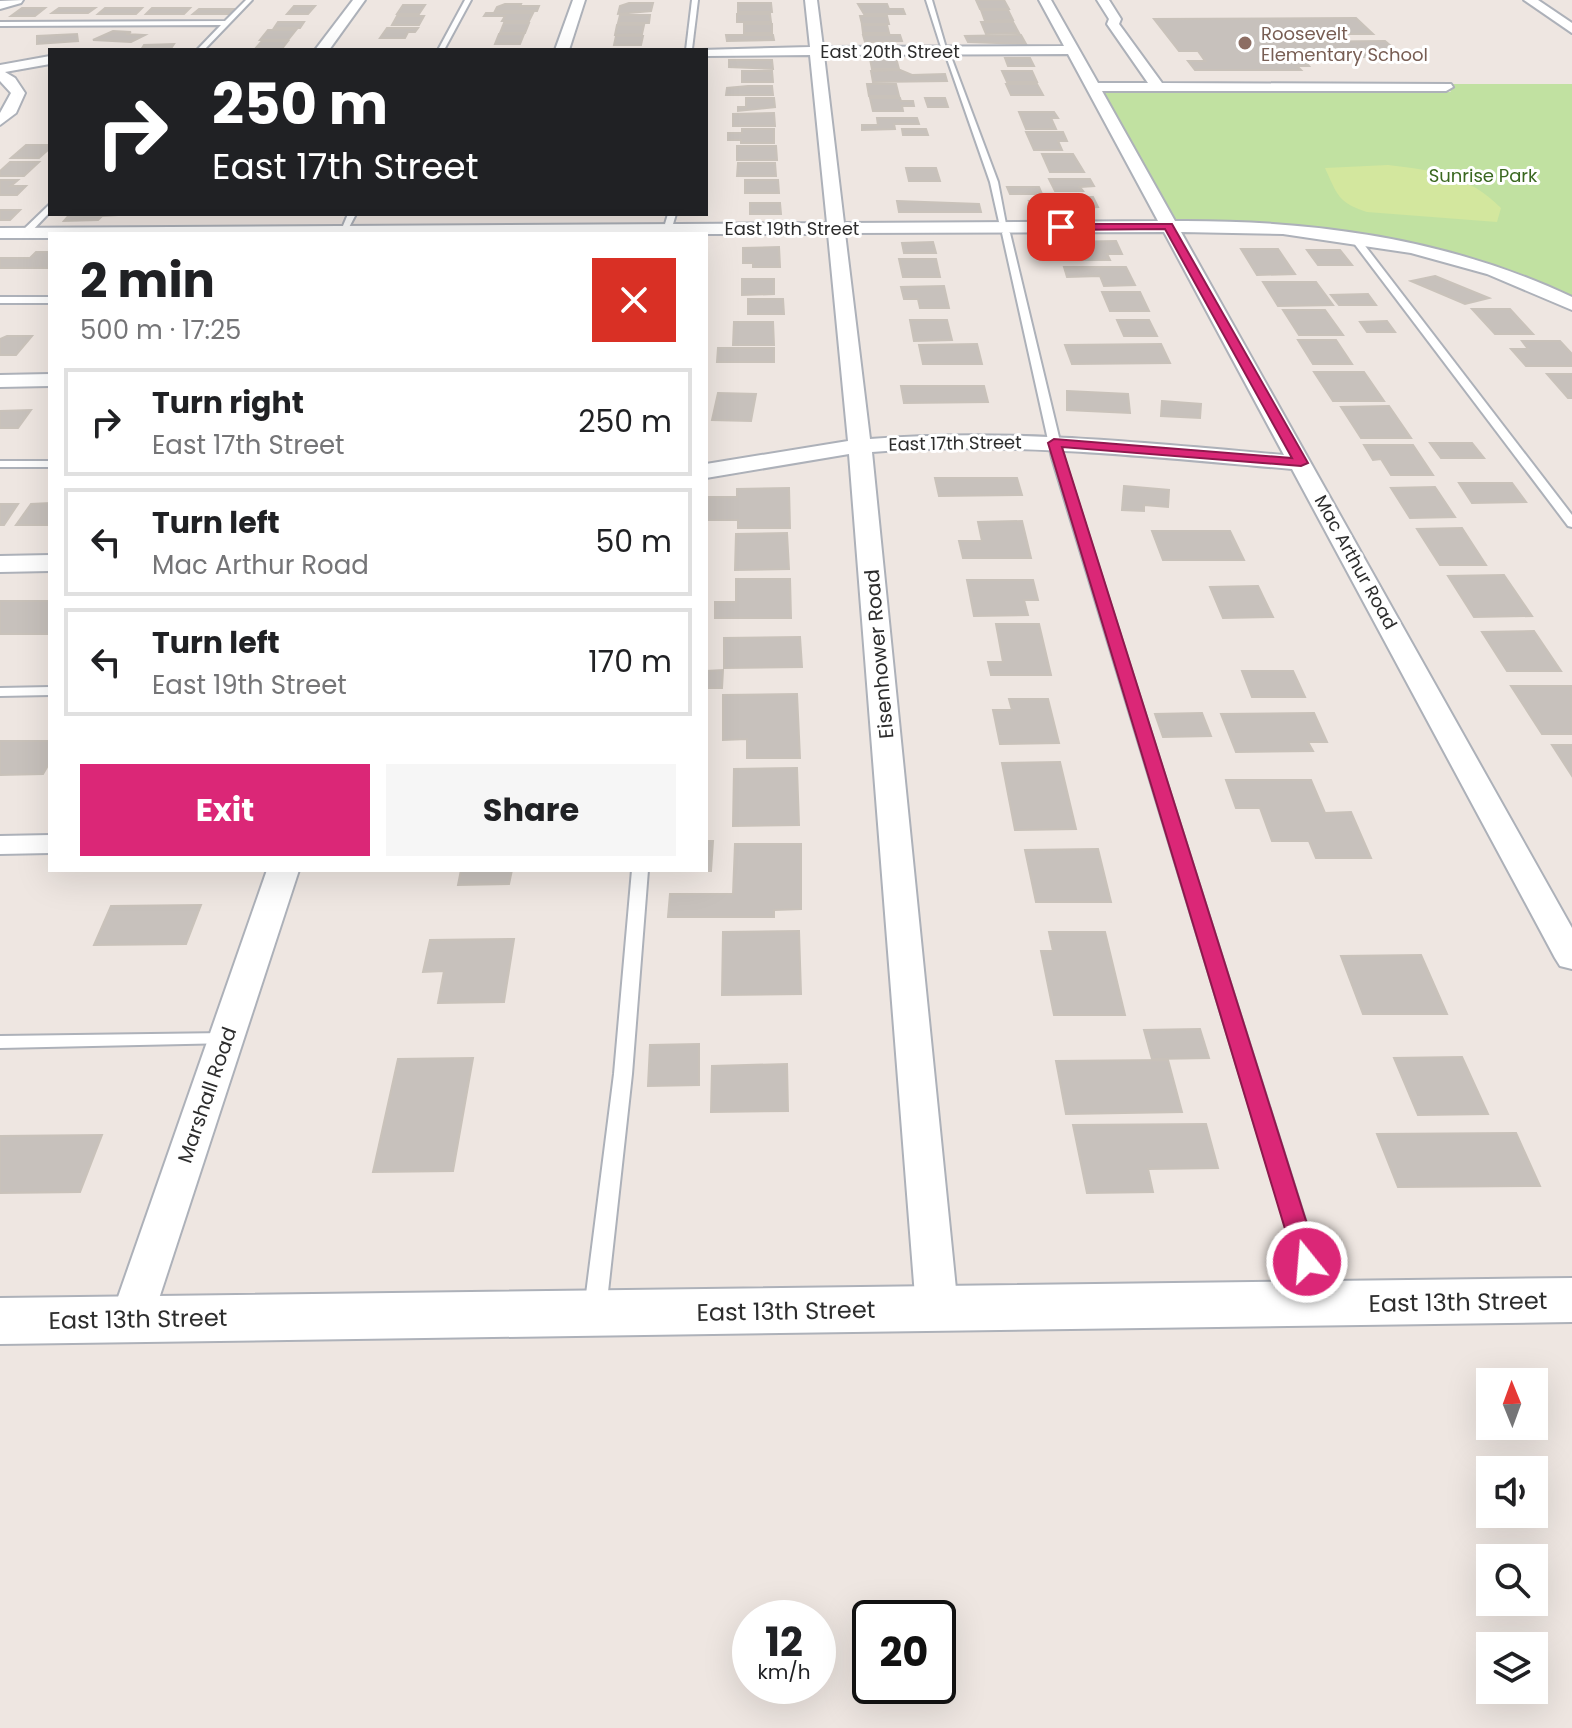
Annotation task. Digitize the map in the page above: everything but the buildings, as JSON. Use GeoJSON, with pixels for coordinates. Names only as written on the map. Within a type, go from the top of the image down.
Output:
{"type":"FeatureCollection","features":[{"type":"Feature","properties":{"kind":"street"},"geometry":{"type":"LineString","coordinates":[[0,5],[17,0]]}},
{"type":"Feature","properties":{"kind":"street"},"geometry":{"type":"LineString","coordinates":[[323,48],[359,0]]}},
{"type":"Feature","properties":{"kind":"street"},"geometry":{"type":"LineString","coordinates":[[563,48],[579,0]]}},
{"type":"Feature","properties":{"kind":"street","name":"Eisenhower Road"},"geometry":{"type":"LineString","coordinates":[[811,0],[860,446],[937,1309]]}},
{"type":"Feature","properties":{"kind":"street"},"geometry":{"type":"LineString","coordinates":[[1103,0],[1115,19],[1109,26],[1157,86]]}},
{"type":"Feature","properties":{"kind":"street"},"geometry":{"type":"LineString","coordinates":[[1530,0],[1572,29]]}},
{"type":"Feature","properties":{"kind":"street","name":"Mac Arthur Road"},"geometry":{"type":"LineString","coordinates":[[1057,12],[1073,50],[1168,226],[1572,958]]}},
{"type":"Feature","properties":{"kind":"street","name":"East 20th Street"},"geometry":{"type":"LineString","coordinates":[[708,52],[1073,50]]}},
{"type":"Feature","properties":{"kind":"street"},"geometry":{"type":"LineString","coordinates":[[0,69],[48,60]]}},
{"type":"Feature","properties":{"kind":"street"},"geometry":{"type":"LineString","coordinates":[[0,75],[10,81],[18,93],[11,110],[0,121]]}},
{"type":"Feature","properties":{"kind":"street"},"geometry":{"type":"LineString","coordinates":[[1094,87],[1446,87]]}},
{"type":"Feature","properties":{"kind":"street"},"geometry":{"type":"LineString","coordinates":[[186,232],[198,216]]}},
{"type":"Feature","properties":{"kind":"street","name":"East 19th Street"},"geometry":{"type":"LineString","coordinates":[[186,232],[502,226],[1267,228],[1353,236],[1476,265],[1572,304]]}},
{"type":"Feature","properties":{"kind":"street","name":"East 19th Street"},"geometry":{"type":"LineString","coordinates":[[0,233],[48,233]]}},
{"type":"Feature","properties":{"kind":"street"},"geometry":{"type":"LineString","coordinates":[[0,381],[48,380]]}},
{"type":"Feature","properties":{"kind":"street","name":"East 17th Street"},"geometry":{"type":"LineString","coordinates":[[708,471],[860,446],[944,442],[1054,443],[1301,463]]}},
{"type":"Feature","properties":{"kind":"street"},"geometry":{"type":"LineString","coordinates":[[0,564],[48,563]]}},
{"type":"Feature","properties":{"kind":"street"},"geometry":{"type":"LineString","coordinates":[[0,845],[48,844]]}},
{"type":"Feature","properties":{"kind":"street","name":"Marshall Road"},"geometry":{"type":"LineString","coordinates":[[131,1320],[282,872]]}},
{"type":"Feature","properties":{"kind":"street","name":"East 13th Street"},"geometry":{"type":"LineString","coordinates":[[0,1321],[1572,1300]]}},
{"type":"Feature","properties":{"kind":"lane"},"geometry":{"type":"LineString","coordinates":[[202,48],[249,0]]}},
{"type":"Feature","properties":{"kind":"lane"},"geometry":{"type":"LineString","coordinates":[[442,48],[468,0]]}},
{"type":"Feature","properties":{"kind":"lane"},"geometry":{"type":"LineString","coordinates":[[689,48],[695,0]]}},
{"type":"Feature","properties":{"kind":"lane"},"geometry":{"type":"LineString","coordinates":[[929,0],[994,182],[1054,443],[1320,1303]]}},
{"type":"Feature","properties":{"kind":"lane"},"geometry":{"type":"LineString","coordinates":[[0,24],[225,23]]}},
{"type":"Feature","properties":{"kind":"lane"},"geometry":{"type":"LineString","coordinates":[[25,233],[48,209]]}},
{"type":"Feature","properties":{"kind":"lane"},"geometry":{"type":"LineString","coordinates":[[343,231],[351,216]]}},
{"type":"Feature","properties":{"kind":"lane"},"geometry":{"type":"LineString","coordinates":[[1353,236],[1572,523]]}},
{"type":"Feature","properties":{"kind":"lane"},"geometry":{"type":"LineString","coordinates":[[0,300],[48,300]]}},
{"type":"Feature","properties":{"kind":"lane"},"geometry":{"type":"LineString","coordinates":[[0,464],[48,464]]}},
{"type":"Feature","properties":{"kind":"lane"},"geometry":{"type":"LineString","coordinates":[[0,692],[48,691]]}},
{"type":"Feature","properties":{"kind":"lane"},"geometry":{"type":"LineString","coordinates":[[595,1313],[623,1074],[640,872]]}},
{"type":"Feature","properties":{"kind":"lane"},"geometry":{"type":"LineString","coordinates":[[0,1042],[226,1039]]}},
{"type":"Feature","properties":{"kind":"green space","name":"Sunrise Park"},"geometry":{"type":"Polygon","coordinates":[[[1444,84],[1572,84],[1572,304],[1519,280],[1353,236],[1168,226],[1094,87],[1213,86],[1218,92],[1451,92],[1444,84]]]}},
{"type":"Feature","properties":{"kind":"green space"},"geometry":{"type":"Polygon","coordinates":[[[1388,165],[1435,172],[1463,181],[1501,208],[1497,222],[1367,212],[1344,201],[1325,168],[1388,165]]]}},
{"type":"Feature","properties":{"kind":"place","name":"Roosevelt Elementary School"},"geometry":{"type":"Point","coordinates":[1245,43]}},
{"type":"Feature","properties":{"kind":"route"},"geometry":{"type":"LineString","coordinates":[[1061,227],[1168,226],[1301,463],[1054,443],[1307,1262]]}}]}
